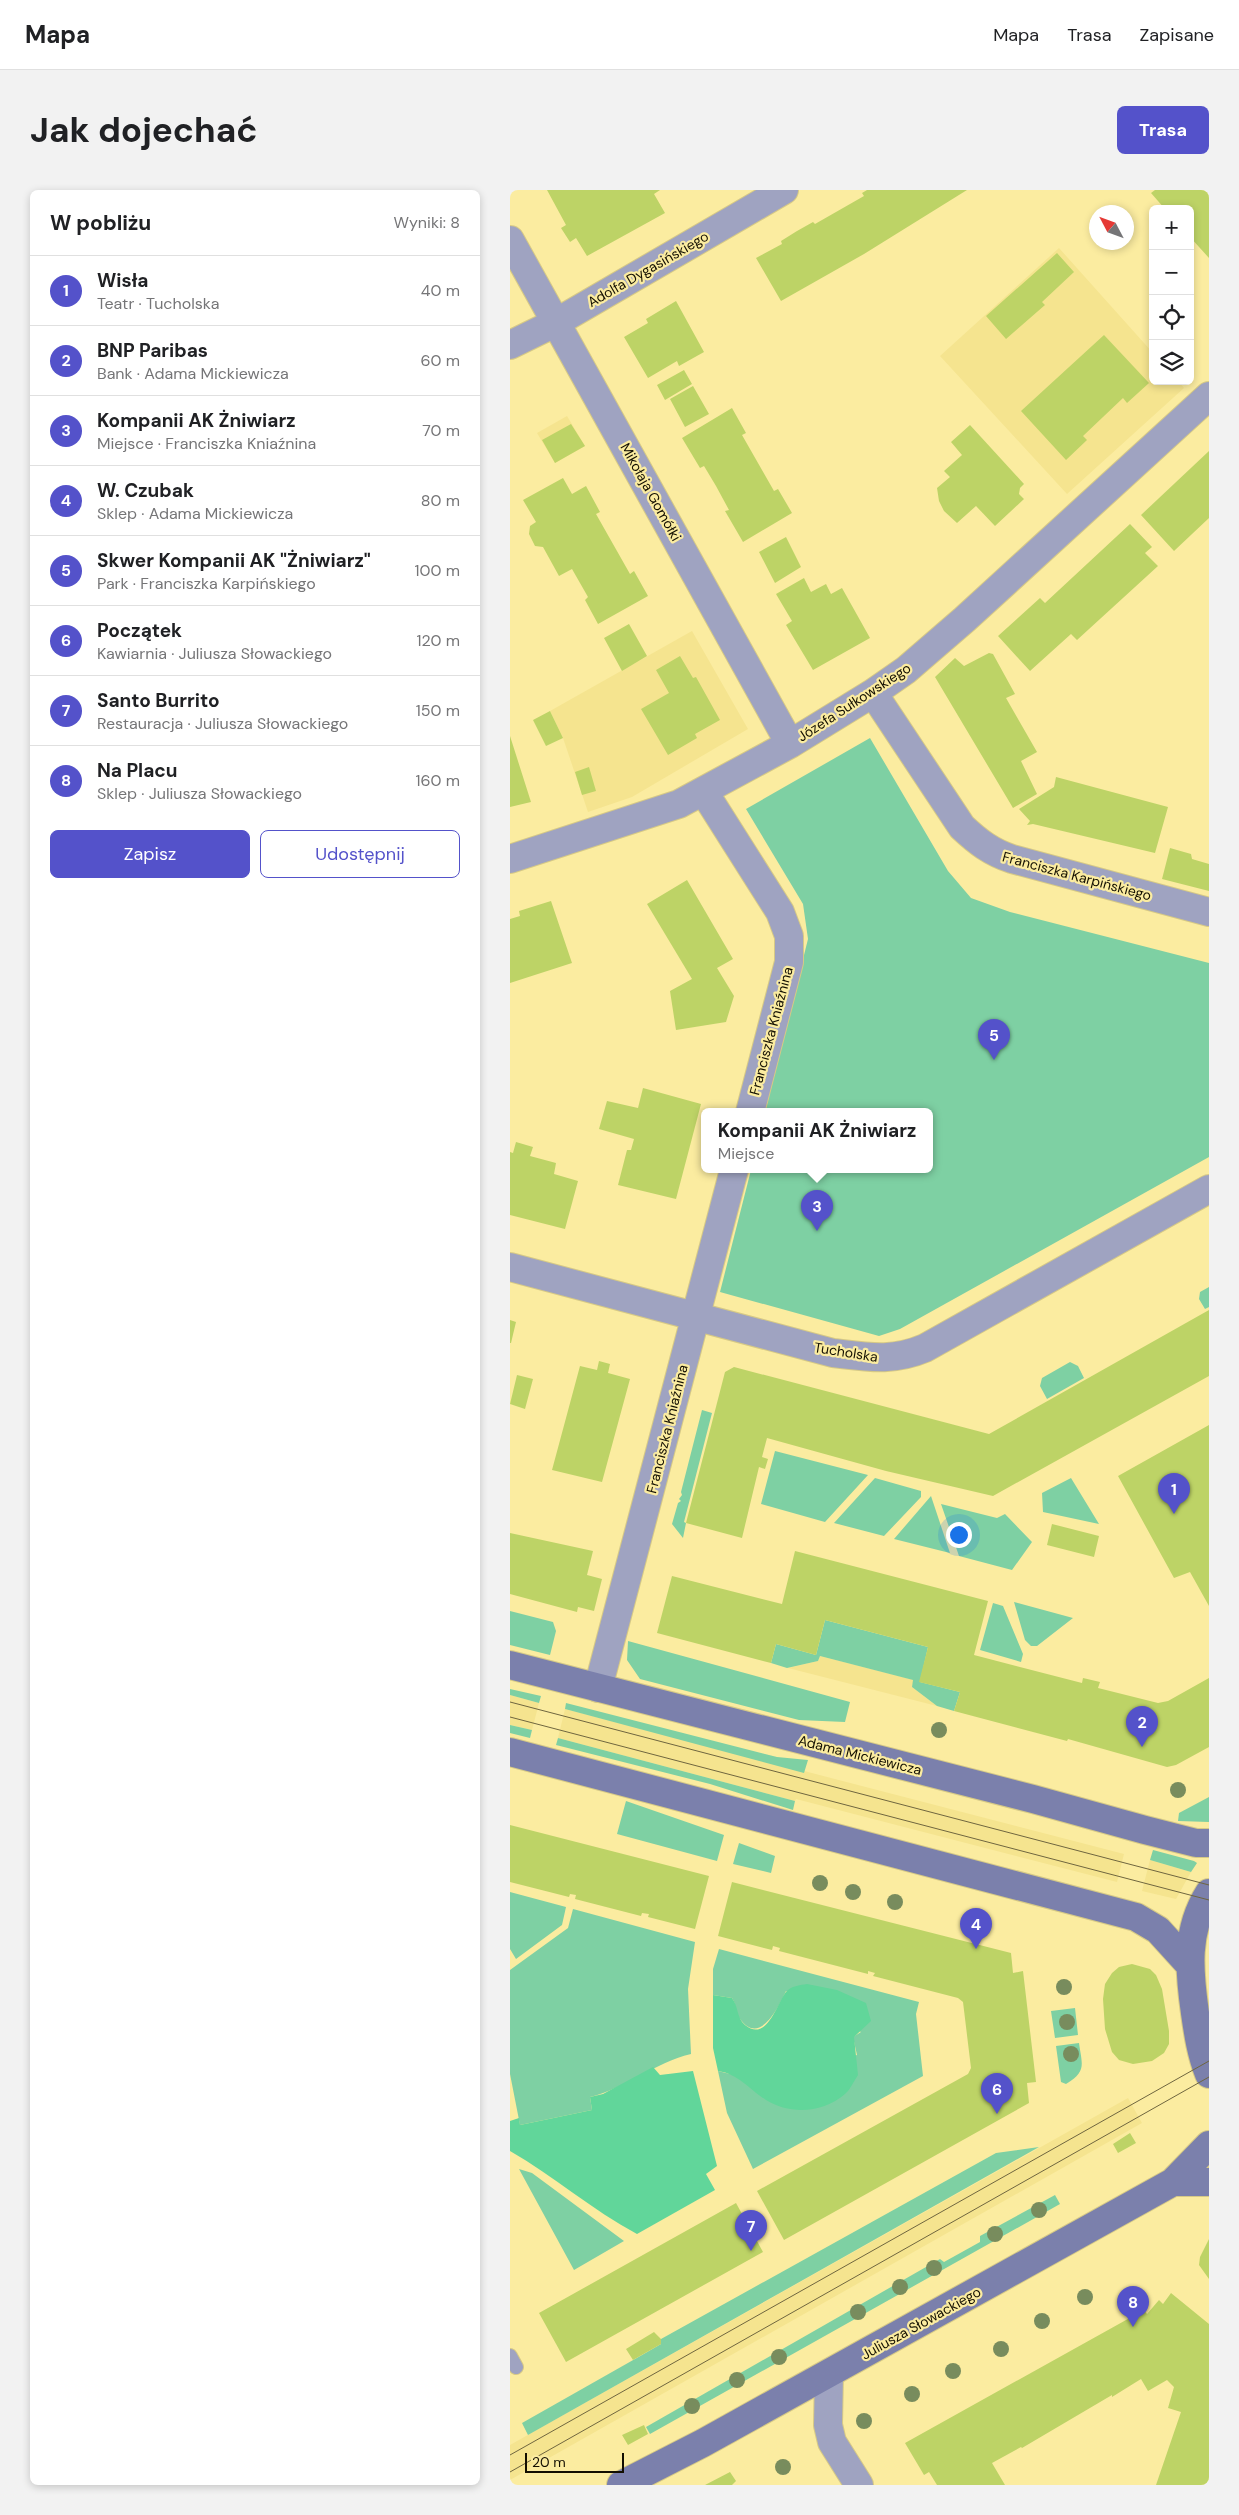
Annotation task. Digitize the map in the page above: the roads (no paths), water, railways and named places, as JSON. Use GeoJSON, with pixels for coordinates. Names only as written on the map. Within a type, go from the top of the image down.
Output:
{"type":"FeatureCollection","features":[{"type":"Feature","properties":{"kind":"street","name":"Adolfa Dygasińskiego"},"geometry":{"type":"LineString","coordinates":[[510,346],[556,322],[784,190]]}},
{"type":"Feature","properties":{"kind":"street","name":"Mikołaja Gomółki"},"geometry":{"type":"LineString","coordinates":[[510,240],[790,744]]}},
{"type":"Feature","properties":{"kind":"street","name":"Józefa Sułkowskiego"},"geometry":{"type":"LineString","coordinates":[[510,859],[648,815],[704,792],[790,744],[873,693],[906,670],[965,619],[1209,396]]}},
{"type":"Feature","properties":{"kind":"street","name":"Franciszka Karpińskiego"},"geometry":{"type":"LineString","coordinates":[[873,693],[962,826],[980,844],[995,853],[1012,859],[1209,912]]}},
{"type":"Feature","properties":{"kind":"street","name":"Franciszka Kniaźnina"},"geometry":{"type":"LineString","coordinates":[[704,792],[780,912],[789,936],[789,962],[751,1108]]}},
{"type":"Feature","properties":{"kind":"street","name":"Franciszka Kniaźnina"},"geometry":{"type":"LineString","coordinates":[[598,1688],[733,1173]]}},
{"type":"Feature","properties":{"kind":"street","name":"Tucholska"},"geometry":{"type":"LineString","coordinates":[[510,1267],[834,1353],[883,1358],[905,1356],[924,1348],[1209,1189]]}},
{"type":"Feature","properties":{"kind":"street","name":"Adama Mickiewicza"},"geometry":{"type":"LineString","coordinates":[[510,1665],[1024,1796],[1196,1843],[1209,1843]]}},
{"type":"Feature","properties":{"kind":"street"},"geometry":{"type":"LineString","coordinates":[[510,1752],[1136,1917],[1158,1930],[1188,1963]]}},
{"type":"Feature","properties":{"kind":"street"},"geometry":{"type":"LineString","coordinates":[[1209,1893],[1193,1930],[1188,1963],[1199,2040],[1209,2074]]}},
{"type":"Feature","properties":{"kind":"street","name":"Juliusza Słowackiego"},"geometry":{"type":"LineString","coordinates":[[621,2485],[828,2374],[1172,2182],[1209,2145]]}},
{"type":"Feature","properties":{"kind":"street"},"geometry":{"type":"LineString","coordinates":[[1172,2182],[1209,2182]]}},
{"type":"Feature","properties":{"kind":"street"},"geometry":{"type":"LineString","coordinates":[[828,2374],[828,2424],[832,2442],[859,2485]]}},
{"type":"Feature","properties":{"kind":"tram line"},"geometry":{"type":"LineString","coordinates":[[510,1702],[1209,1885]]}},
{"type":"Feature","properties":{"kind":"tram line"},"geometry":{"type":"LineString","coordinates":[[510,1717],[1209,1900]]}},
{"type":"Feature","properties":{"kind":"tram line"},"geometry":{"type":"LineString","coordinates":[[510,2455],[1209,2061]]}},
{"type":"Feature","properties":{"kind":"tram line"},"geometry":{"type":"LineString","coordinates":[[510,2472],[1209,2077]]}},
{"type":"Feature","properties":{"kind":"place","name":"Skwer Kompanii AK \"Żniwiarz\""},"geometry":{"type":"Point","coordinates":[994,1060]}},
{"type":"Feature","properties":{"kind":"place","name":"Kompanii AK Żniwiarz"},"geometry":{"type":"Point","coordinates":[817,1231]}},
{"type":"Feature","properties":{"kind":"place","name":"Wisła"},"geometry":{"type":"Point","coordinates":[1174,1514]}},
{"type":"Feature","properties":{"kind":"place","name":"BNP Paribas"},"geometry":{"type":"Point","coordinates":[1142,1747]}},
{"type":"Feature","properties":{"kind":"place","name":"W. Czubak"},"geometry":{"type":"Point","coordinates":[976,1949]}},
{"type":"Feature","properties":{"kind":"place","name":"Początek"},"geometry":{"type":"Point","coordinates":[997,2114]}},
{"type":"Feature","properties":{"kind":"place","name":"Santo Burrito"},"geometry":{"type":"Point","coordinates":[751,2251]}},
{"type":"Feature","properties":{"kind":"place","name":"Na Placu"},"geometry":{"type":"Point","coordinates":[1133,2327]}}]}
